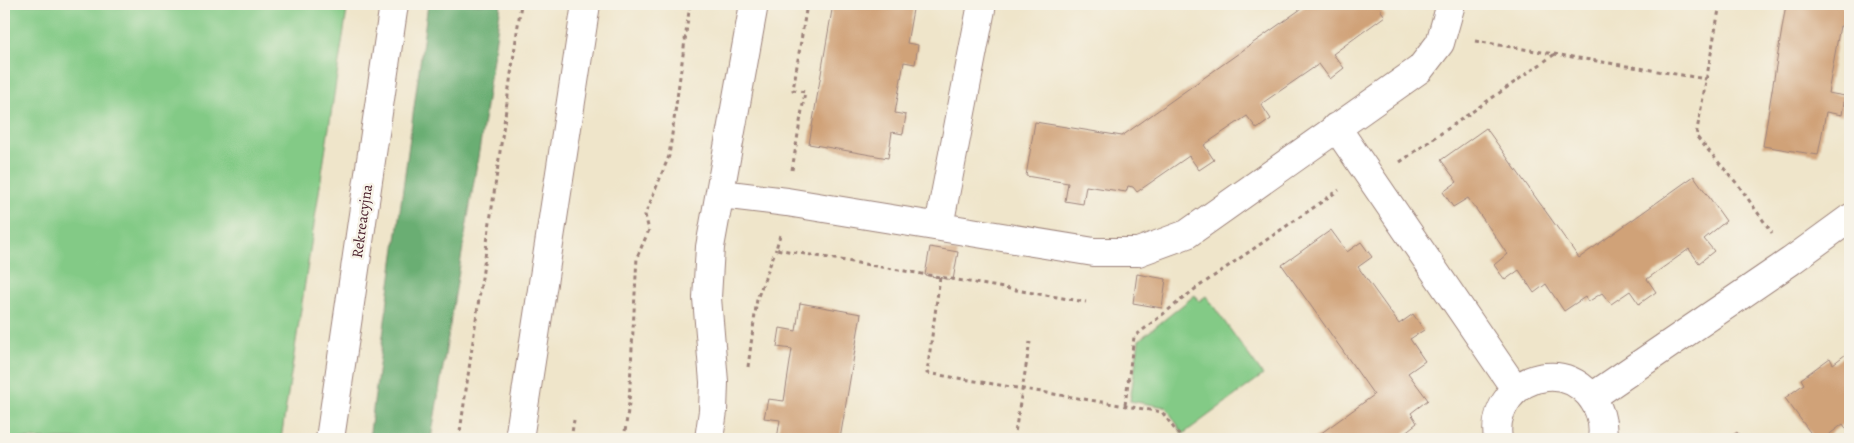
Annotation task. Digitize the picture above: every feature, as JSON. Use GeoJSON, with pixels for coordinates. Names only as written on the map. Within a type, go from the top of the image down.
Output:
{"type":"FeatureCollection","features":[{"type":"Feature","properties":{"kind":"street","name":"Rekreacyjna"},"geometry":{"type":"LineString","coordinates":[[330,439],[394,4]]}},
{"type":"Feature","properties":{"kind":"street"},"geometry":{"type":"LineString","coordinates":[[519,439],[586,4]]}},
{"type":"Feature","properties":{"kind":"street"},"geometry":{"type":"LineString","coordinates":[[709,439],[713,411],[714,382],[707,298],[710,247],[754,4]]}},
{"type":"Feature","properties":{"kind":"street"},"geometry":{"type":"LineString","coordinates":[[939,226],[982,4]]}},
{"type":"Feature","properties":{"kind":"street"},"geometry":{"type":"LineString","coordinates":[[721,194],[787,202],[1094,252],[1138,252],[1187,234],[1420,69],[1440,43],[1451,4]]}},
{"type":"Feature","properties":{"kind":"street"},"geometry":{"type":"LineString","coordinates":[[1336,127],[1516,390]]}},
{"type":"Feature","properties":{"kind":"street"},"geometry":{"type":"LineString","coordinates":[[1592,398],[1783,267],[1850,218]]}},
{"type":"Feature","properties":{"kind":"street"},"geometry":{"type":"LineString","coordinates":[[1498,439],[1499,415],[1505,401],[1516,390],[1530,381],[1547,377],[1564,379],[1580,386],[1592,398],[1601,413],[1602,439]]}},
{"type":"Feature","properties":{"kind":"path"},"geometry":{"type":"LineString","coordinates":[[459,439],[521,4]]}},
{"type":"Feature","properties":{"kind":"path"},"geometry":{"type":"LineString","coordinates":[[624,439],[629,403],[637,257],[649,230],[645,215],[669,156],[690,4]]}},
{"type":"Feature","properties":{"kind":"path"},"geometry":{"type":"LineString","coordinates":[[1720,4],[1696,136],[1739,186],[1777,240]]}},
{"type":"Feature","properties":{"kind":"path"},"geometry":{"type":"LineString","coordinates":[[1468,40],[1706,80]]}},
{"type":"Feature","properties":{"kind":"path"},"geometry":{"type":"LineString","coordinates":[[1394,166],[1555,54]]}},
{"type":"Feature","properties":{"kind":"path"},"geometry":{"type":"LineString","coordinates":[[1125,406],[1134,337],[1195,288],[1342,188]]}},
{"type":"Feature","properties":{"kind":"path"},"geometry":{"type":"LineString","coordinates":[[748,374],[757,299],[776,249]]}},
{"type":"Feature","properties":{"kind":"path"},"geometry":{"type":"LineString","coordinates":[[940,277],[927,373],[1162,412],[1182,439]]}},
{"type":"Feature","properties":{"kind":"path"},"geometry":{"type":"LineString","coordinates":[[1014,439],[1030,342]]}},
{"type":"Feature","properties":{"kind":"path"},"geometry":{"type":"LineString","coordinates":[[571,439],[574,420]]}},
{"type":"Feature","properties":{"kind":"green space"},"geometry":{"type":"Polygon","coordinates":[[[4,4],[348,4],[281,439],[4,439],[4,4]]]}},
{"type":"Feature","properties":{"kind":"green space"},"geometry":{"type":"Polygon","coordinates":[[[428,4],[501,4],[482,133],[431,439],[369,439],[428,4]]]}},
{"type":"Feature","properties":{"kind":"green space"},"geometry":{"type":"Polygon","coordinates":[[[1195,295],[1199,301],[1206,296],[1263,375],[1183,434],[1166,407],[1130,401],[1139,340],[1195,295]]]}},
{"type":"Feature","properties":{"kind":"building"},"geometry":{"type":"Polygon","coordinates":[[[833,4],[914,4],[907,43],[918,45],[915,64],[904,62],[895,113],[906,115],[903,134],[892,132],[888,158],[809,144],[833,4]]]}},
{"type":"Feature","properties":{"kind":"building"},"geometry":{"type":"Polygon","coordinates":[[[1308,4],[1382,4],[1381,11],[1385,16],[1333,54],[1344,68],[1330,79],[1319,64],[1261,104],[1271,119],[1257,129],[1247,116],[1204,145],[1214,160],[1199,170],[1189,156],[1137,192],[1133,187],[1128,186],[1126,192],[1086,186],[1083,204],[1065,201],[1068,183],[1026,176],[1035,122],[1122,136],[1308,4]]]}},
{"type":"Feature","properties":{"kind":"building"},"geometry":{"type":"Polygon","coordinates":[[[1786,4],[1843,4],[1842,7],[1850,9],[1850,28],[1840,26],[1828,93],[1845,96],[1842,115],[1826,112],[1818,155],[1763,146],[1786,4]]]}},
{"type":"Feature","properties":{"kind":"building"},"geometry":{"type":"Polygon","coordinates":[[[1486,128],[1579,258],[1694,176],[1726,221],[1704,239],[1714,251],[1699,263],[1689,249],[1647,279],[1656,292],[1639,304],[1630,291],[1611,304],[1602,293],[1588,302],[1585,297],[1564,311],[1546,284],[1534,293],[1519,270],[1505,280],[1494,265],[1507,254],[1493,233],[1468,198],[1453,207],[1443,192],[1457,182],[1441,160],[1486,128]]]}},
{"type":"Feature","properties":{"kind":"building"},"geometry":{"type":"Polygon","coordinates":[[[1331,230],[1347,252],[1361,242],[1372,257],[1358,267],[1399,324],[1413,314],[1424,330],[1410,339],[1425,361],[1408,373],[1428,400],[1411,413],[1417,423],[1404,433],[1408,439],[1313,439],[1374,395],[1282,265],[1331,230]]]}},
{"type":"Feature","properties":{"kind":"building"},"geometry":{"type":"Polygon","coordinates":[[[930,247],[958,252],[953,280],[925,275],[930,247]]]}},
{"type":"Feature","properties":{"kind":"building"},"geometry":{"type":"Polygon","coordinates":[[[1137,274],[1166,279],[1162,308],[1133,303],[1137,274]]]}},
{"type":"Feature","properties":{"kind":"building"},"geometry":{"type":"Polygon","coordinates":[[[800,303],[861,314],[840,439],[777,439],[780,420],[764,418],[768,399],[784,401],[792,349],[777,347],[780,328],[796,331],[800,303]]]}},
{"type":"Feature","properties":{"kind":"building"},"geometry":{"type":"Polygon","coordinates":[[[1850,351],[1850,434],[1843,424],[1823,439],[1815,439],[1785,398],[1804,384],[1801,379],[1830,358],[1833,364],[1850,351]]]}},
{"type":"Feature","properties":{"kind":"building"},"geometry":{"type":"Polygon","coordinates":[[[1737,432],[1742,439],[1727,439],[1737,432]]]}}]}
